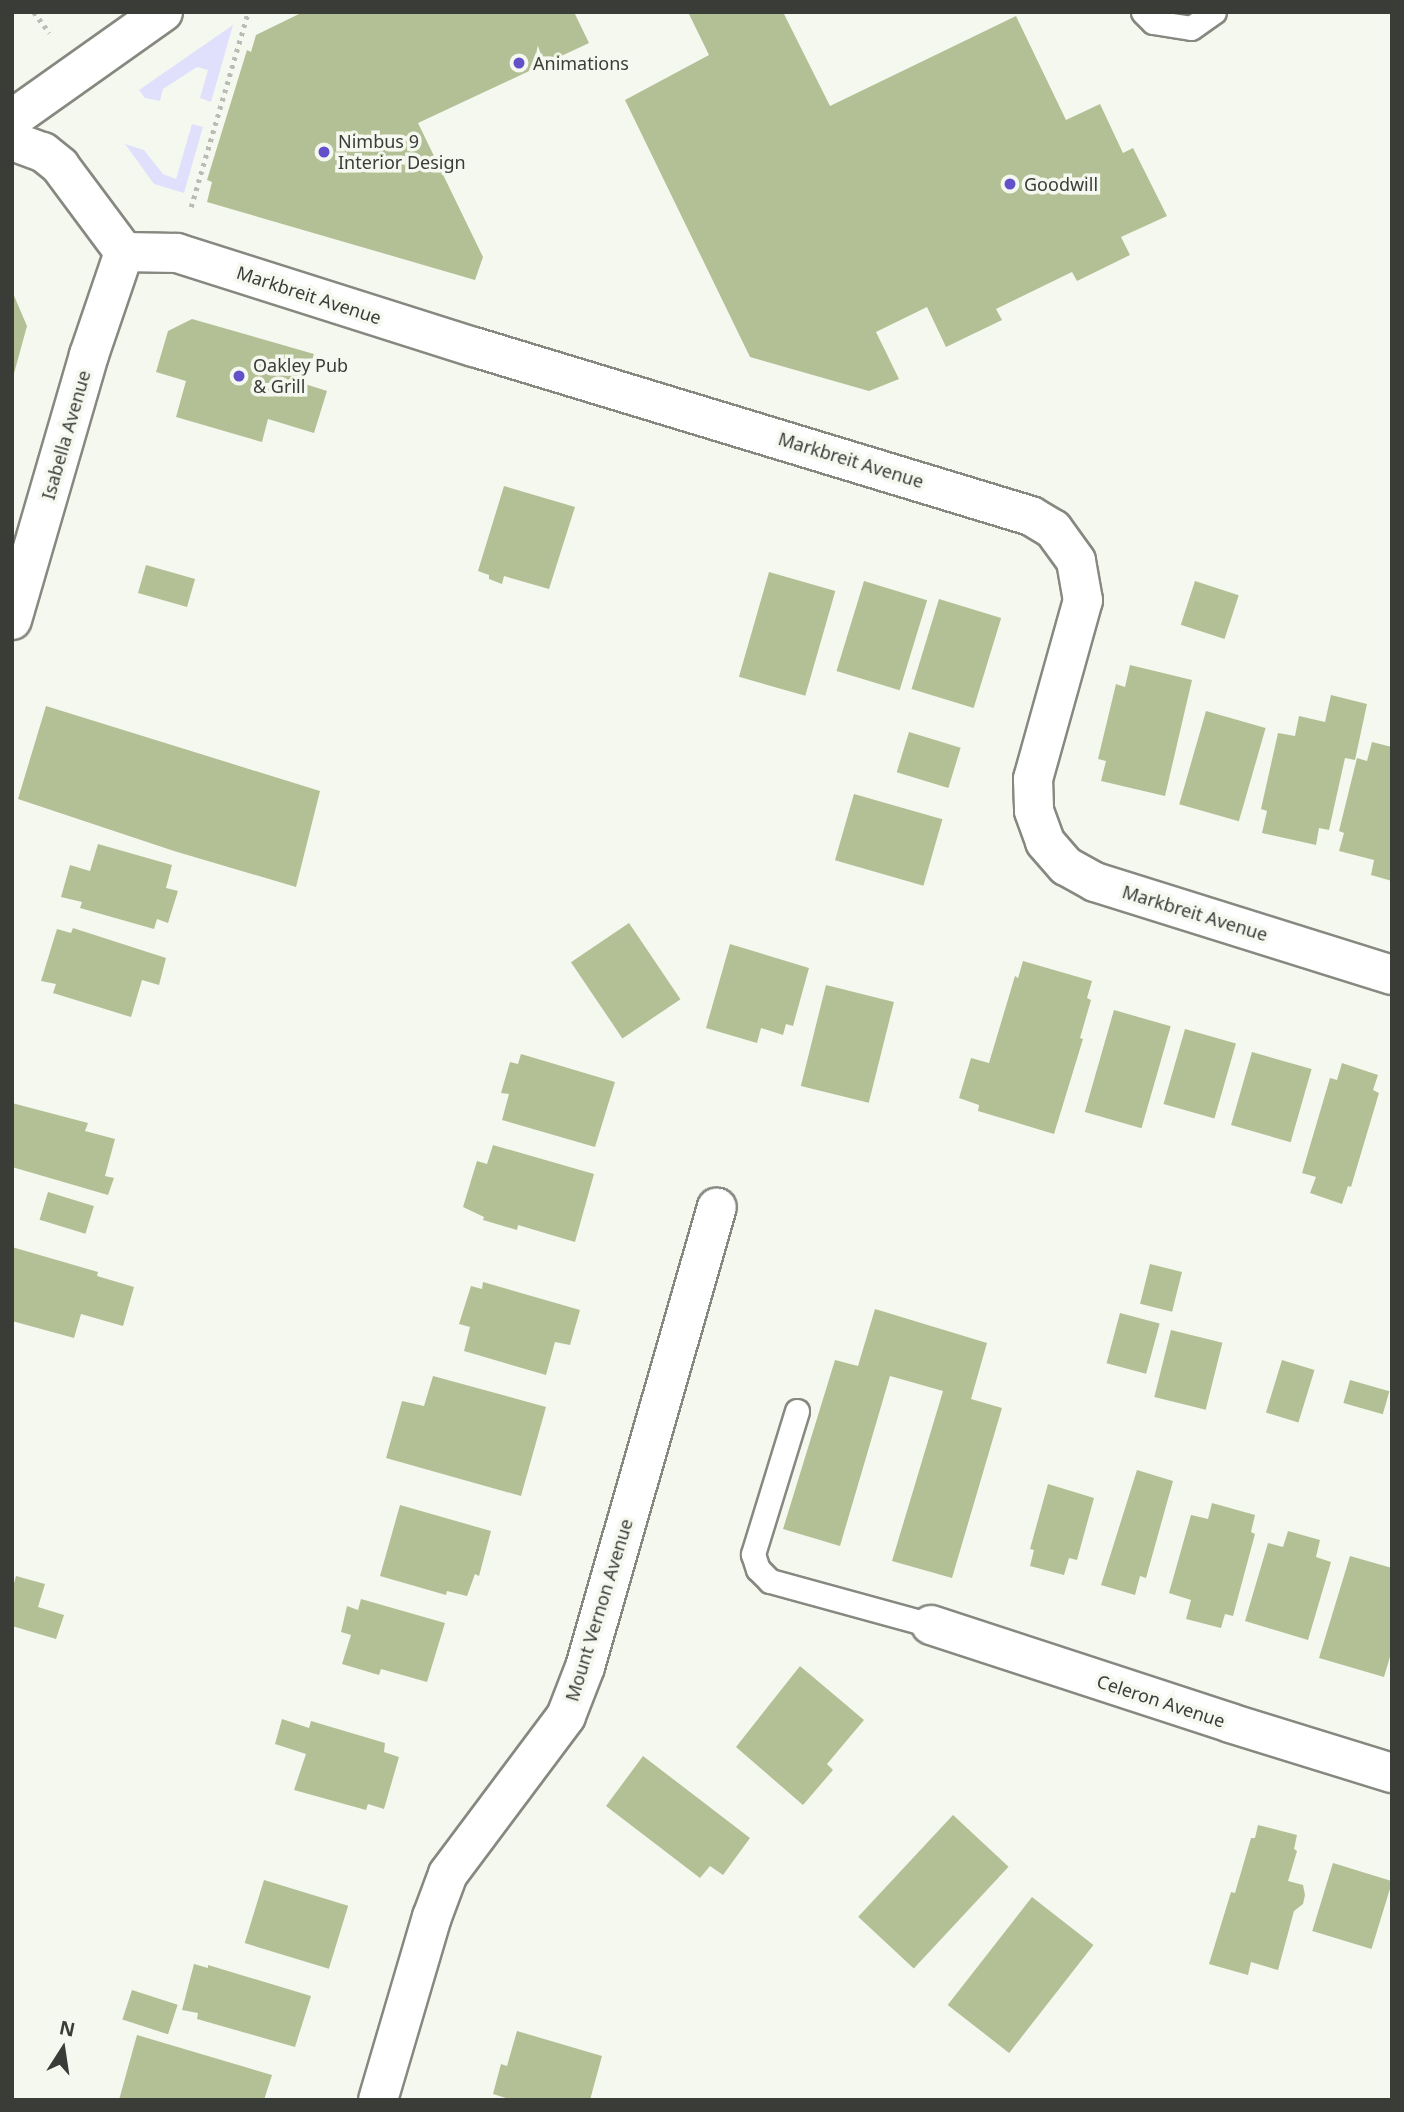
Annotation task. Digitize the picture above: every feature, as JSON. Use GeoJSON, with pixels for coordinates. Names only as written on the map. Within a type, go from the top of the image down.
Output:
{"type":"FeatureCollection","features":[{"type":"Feature","properties":{"kind":"street"},"geometry":{"type":"LineString","coordinates":[[77,74],[120,12]]}},
{"type":"Feature","properties":{"kind":"street"},"geometry":{"type":"LineString","coordinates":[[12,120],[163,12]]}},
{"type":"Feature","properties":{"kind":"street"},"geometry":{"type":"LineString","coordinates":[[12,141],[44,152],[60,166],[124,252]]}},
{"type":"Feature","properties":{"kind":"street","name":"Isabella Avenue"},"geometry":{"type":"LineString","coordinates":[[12,620],[89,355],[124,252]]}},
{"type":"Feature","properties":{"kind":"street","name":"Markbreit Avenue"},"geometry":{"type":"LineString","coordinates":[[124,252],[177,253],[474,347],[1031,516],[1053,529],[1076,561],[1083,600],[1033,779],[1034,811],[1045,842],[1066,866],[1095,882],[1392,975]]}},
{"type":"Feature","properties":{"kind":"street","name":"Mount Vernon Avenue"},"geometry":{"type":"LineString","coordinates":[[378,2100],[432,1917],[448,1874],[566,1716],[585,1667],[717,1208]]}},
{"type":"Feature","properties":{"kind":"street","name":"Celeron Avenue"},"geometry":{"type":"LineString","coordinates":[[931,1625],[1392,1773]]}},
{"type":"Feature","properties":{"kind":"lane"},"geometry":{"type":"LineString","coordinates":[[1143,12],[1153,22],[1191,28],[1214,12]]}},
{"type":"Feature","properties":{"kind":"lane"},"geometry":{"type":"LineString","coordinates":[[797,1411],[753,1554],[758,1569],[770,1581],[931,1625]]}},
{"type":"Feature","properties":{"kind":"path"},"geometry":{"type":"LineString","coordinates":[[34,12],[50,33]]}},
{"type":"Feature","properties":{"kind":"path"},"geometry":{"type":"LineString","coordinates":[[190,212],[248,12]]}},
{"type":"Feature","properties":{"kind":"shaded area"},"geometry":{"type":"Polygon","coordinates":[[[233,25],[211,102],[200,98],[208,70],[197,67],[163,89],[160,101],[145,98],[139,90],[233,25]]]}},
{"type":"Feature","properties":{"kind":"shaded area"},"geometry":{"type":"Polygon","coordinates":[[[192,124],[203,127],[184,193],[154,184],[125,144],[144,150],[163,174],[176,179],[192,124]]]}},
{"type":"Feature","properties":{"kind":"building","name":"Nimbus 9 Interior Design"},"geometry":{"type":"Polygon","coordinates":[[[303,12],[574,12],[589,43],[418,123],[483,257],[475,280],[207,202],[212,182],[207,180],[247,50],[251,52],[256,35],[303,12]]]}},
{"type":"Feature","properties":{"kind":"building"},"geometry":{"type":"Polygon","coordinates":[[[688,12],[783,12],[830,106],[1016,16],[1066,120],[1100,104],[1123,153],[1133,148],[1167,216],[1121,237],[1130,255],[1077,281],[1072,272],[996,309],[1002,320],[946,347],[927,307],[876,332],[899,379],[869,391],[750,357],[625,100],[709,55],[688,12]]]}},
{"type":"Feature","properties":{"kind":"building"},"geometry":{"type":"Polygon","coordinates":[[[12,291],[27,326],[13,377],[12,377],[12,291]]]}},
{"type":"Feature","properties":{"kind":"building","name":"Oakley Pub & Grill"},"geometry":{"type":"Polygon","coordinates":[[[192,319],[314,354],[305,384],[327,391],[314,433],[268,419],[262,442],[176,417],[186,381],[156,372],[168,331],[192,319]]]}},
{"type":"Feature","properties":{"kind":"building"},"geometry":{"type":"Polygon","coordinates":[[[504,486],[575,507],[549,589],[504,576],[502,584],[478,571],[504,486]]]}},
{"type":"Feature","properties":{"kind":"building"},"geometry":{"type":"Polygon","coordinates":[[[146,565],[195,579],[187,607],[138,593],[146,565]]]}},
{"type":"Feature","properties":{"kind":"building"},"geometry":{"type":"Polygon","coordinates":[[[769,572],[835,591],[805,696],[739,677],[769,572]]]}},
{"type":"Feature","properties":{"kind":"building"},"geometry":{"type":"Polygon","coordinates":[[[864,581],[927,600],[900,690],[837,671],[864,581]]]}},
{"type":"Feature","properties":{"kind":"building"},"geometry":{"type":"Polygon","coordinates":[[[1195,581],[1239,595],[1225,639],[1181,625],[1195,581]]]}},
{"type":"Feature","properties":{"kind":"building"},"geometry":{"type":"Polygon","coordinates":[[[939,599],[1001,618],[974,708],[912,689],[939,599]]]}},
{"type":"Feature","properties":{"kind":"building"},"geometry":{"type":"Polygon","coordinates":[[[1130,665],[1192,680],[1165,796],[1101,781],[1106,761],[1098,759],[1116,684],[1125,687],[1130,665]]]}},
{"type":"Feature","properties":{"kind":"building"},"geometry":{"type":"Polygon","coordinates":[[[1331,695],[1367,704],[1355,760],[1345,758],[1329,830],[1319,828],[1316,845],[1262,833],[1267,811],[1261,809],[1278,733],[1295,736],[1299,716],[1325,722],[1331,695]]]}},
{"type":"Feature","properties":{"kind":"building"},"geometry":{"type":"Polygon","coordinates":[[[46,706],[320,791],[296,887],[174,851],[18,799],[46,706]]]}},
{"type":"Feature","properties":{"kind":"building"},"geometry":{"type":"Polygon","coordinates":[[[1206,711],[1266,728],[1239,821],[1179,804],[1206,711]]]}},
{"type":"Feature","properties":{"kind":"building"},"geometry":{"type":"Polygon","coordinates":[[[909,732],[961,748],[948,788],[897,772],[909,732]]]}},
{"type":"Feature","properties":{"kind":"building"},"geometry":{"type":"Polygon","coordinates":[[[1372,742],[1392,747],[1392,881],[1371,875],[1374,860],[1339,851],[1344,833],[1339,831],[1357,758],[1367,761],[1372,742]]]}},
{"type":"Feature","properties":{"kind":"building"},"geometry":{"type":"Polygon","coordinates":[[[854,794],[942,819],[923,886],[835,860],[854,794]]]}},
{"type":"Feature","properties":{"kind":"building"},"geometry":{"type":"Polygon","coordinates":[[[98,844],[172,865],[166,888],[178,891],[168,923],[157,919],[154,929],[80,908],[82,902],[61,897],[70,865],[90,871],[98,844]]]}},
{"type":"Feature","properties":{"kind":"building"},"geometry":{"type":"Polygon","coordinates":[[[629,923],[680,999],[622,1038],[571,962],[629,923]]]}},
{"type":"Feature","properties":{"kind":"building"},"geometry":{"type":"Polygon","coordinates":[[[73,928],[166,958],[159,985],[142,980],[131,1017],[53,993],[56,984],[41,981],[57,929],[71,933],[73,928]]]}},
{"type":"Feature","properties":{"kind":"building"},"geometry":{"type":"Polygon","coordinates":[[[730,944],[809,968],[793,1026],[786,1024],[783,1035],[761,1028],[757,1043],[706,1028],[730,944]]]}},
{"type":"Feature","properties":{"kind":"building"},"geometry":{"type":"Polygon","coordinates":[[[1023,961],[1092,981],[1087,998],[1091,1000],[1080,1038],[1083,1039],[1054,1134],[978,1111],[979,1105],[959,1098],[971,1058],[989,1063],[1015,976],[1018,978],[1023,961]]]}},
{"type":"Feature","properties":{"kind":"building"},"geometry":{"type":"Polygon","coordinates":[[[826,985],[894,1002],[869,1103],[801,1086],[826,985]]]}},
{"type":"Feature","properties":{"kind":"building"},"geometry":{"type":"Polygon","coordinates":[[[1114,1010],[1171,1026],[1141,1128],[1085,1112],[1114,1010]]]}},
{"type":"Feature","properties":{"kind":"building"},"geometry":{"type":"Polygon","coordinates":[[[1185,1029],[1236,1044],[1214,1119],[1164,1104],[1185,1029]]]}},
{"type":"Feature","properties":{"kind":"building"},"geometry":{"type":"Polygon","coordinates":[[[1252,1052],[1312,1069],[1291,1142],[1231,1125],[1252,1052]]]}},
{"type":"Feature","properties":{"kind":"building"},"geometry":{"type":"Polygon","coordinates":[[[521,1054],[615,1082],[595,1147],[502,1120],[509,1094],[501,1093],[510,1062],[518,1064],[521,1054]]]}},
{"type":"Feature","properties":{"kind":"building"},"geometry":{"type":"Polygon","coordinates":[[[1342,1063],[1378,1075],[1373,1090],[1379,1093],[1351,1187],[1348,1186],[1342,1204],[1310,1193],[1316,1177],[1302,1173],[1330,1078],[1337,1080],[1342,1063]]]}},
{"type":"Feature","properties":{"kind":"building"},"geometry":{"type":"Polygon","coordinates":[[[12,1103],[88,1123],[85,1131],[115,1139],[105,1176],[114,1178],[108,1195],[12,1167],[12,1103]]]}},
{"type":"Feature","properties":{"kind":"building"},"geometry":{"type":"Polygon","coordinates":[[[493,1145],[594,1174],[575,1242],[518,1225],[517,1230],[483,1220],[484,1217],[463,1207],[477,1161],[487,1164],[493,1145]]]}},
{"type":"Feature","properties":{"kind":"building"},"geometry":{"type":"Polygon","coordinates":[[[48,1192],[94,1206],[85,1234],[40,1220],[48,1192]]]}},
{"type":"Feature","properties":{"kind":"building"},"geometry":{"type":"Polygon","coordinates":[[[12,1247],[98,1272],[97,1276],[134,1287],[123,1326],[81,1314],[74,1338],[12,1321],[12,1247]]]}},
{"type":"Feature","properties":{"kind":"building"},"geometry":{"type":"Polygon","coordinates":[[[1150,1264],[1182,1272],[1172,1312],[1140,1304],[1150,1264]]]}},
{"type":"Feature","properties":{"kind":"building"},"geometry":{"type":"Polygon","coordinates":[[[483,1282],[580,1310],[570,1345],[555,1342],[546,1375],[464,1351],[470,1327],[459,1324],[471,1286],[482,1289],[483,1282]]]}},
{"type":"Feature","properties":{"kind":"building"},"geometry":{"type":"Polygon","coordinates":[[[875,1309],[987,1343],[971,1399],[1002,1408],[952,1578],[892,1561],[943,1391],[890,1376],[840,1546],[783,1529],[835,1360],[858,1366],[875,1309]]]}},
{"type":"Feature","properties":{"kind":"building"},"geometry":{"type":"Polygon","coordinates":[[[1120,1313],[1160,1324],[1146,1374],[1107,1363],[1120,1313]]]}},
{"type":"Feature","properties":{"kind":"building"},"geometry":{"type":"Polygon","coordinates":[[[1171,1330],[1222,1343],[1206,1410],[1154,1397],[1171,1330]]]}},
{"type":"Feature","properties":{"kind":"building"},"geometry":{"type":"Polygon","coordinates":[[[1282,1360],[1315,1370],[1298,1423],[1266,1413],[1282,1360]]]}},
{"type":"Feature","properties":{"kind":"building"},"geometry":{"type":"Polygon","coordinates":[[[433,1376],[546,1407],[521,1496],[386,1458],[402,1401],[424,1406],[433,1376]]]}},
{"type":"Feature","properties":{"kind":"building"},"geometry":{"type":"Polygon","coordinates":[[[1350,1380],[1389,1391],[1383,1414],[1343,1403],[1350,1380]]]}},
{"type":"Feature","properties":{"kind":"building"},"geometry":{"type":"Polygon","coordinates":[[[1137,1470],[1173,1481],[1146,1578],[1140,1576],[1135,1595],[1101,1585],[1137,1470]]]}},
{"type":"Feature","properties":{"kind":"building"},"geometry":{"type":"Polygon","coordinates":[[[1048,1484],[1094,1498],[1077,1560],[1069,1558],[1064,1575],[1030,1566],[1034,1550],[1030,1549],[1048,1484]]]}},
{"type":"Feature","properties":{"kind":"building"},"geometry":{"type":"Polygon","coordinates":[[[1212,1503],[1255,1515],[1251,1532],[1255,1534],[1233,1616],[1225,1614],[1221,1628],[1186,1619],[1191,1600],[1169,1593],[1191,1515],[1208,1519],[1212,1503]]]}},
{"type":"Feature","properties":{"kind":"building"},"geometry":{"type":"Polygon","coordinates":[[[400,1505],[491,1531],[479,1576],[475,1574],[467,1596],[447,1591],[446,1595],[380,1576],[400,1505]]]}},
{"type":"Feature","properties":{"kind":"building"},"geometry":{"type":"Polygon","coordinates":[[[1288,1531],[1320,1540],[1316,1557],[1331,1562],[1308,1640],[1245,1621],[1268,1543],[1283,1547],[1288,1531]]]}},
{"type":"Feature","properties":{"kind":"building"},"geometry":{"type":"Polygon","coordinates":[[[1350,1556],[1392,1568],[1392,1650],[1384,1677],[1319,1658],[1350,1556]]]}},
{"type":"Feature","properties":{"kind":"building"},"geometry":{"type":"Polygon","coordinates":[[[16,1576],[45,1584],[38,1607],[64,1615],[56,1639],[12,1626],[12,1591],[16,1576]]]}},
{"type":"Feature","properties":{"kind":"building"},"geometry":{"type":"Polygon","coordinates":[[[361,1599],[445,1623],[427,1682],[381,1669],[379,1675],[342,1664],[351,1635],[341,1632],[347,1606],[358,1610],[361,1599]]]}},
{"type":"Feature","properties":{"kind":"building"},"geometry":{"type":"Polygon","coordinates":[[[800,1666],[864,1720],[827,1764],[833,1770],[803,1805],[736,1747],[800,1666]]]}},
{"type":"Feature","properties":{"kind":"building"},"geometry":{"type":"Polygon","coordinates":[[[282,1719],[309,1728],[311,1721],[385,1743],[384,1752],[399,1757],[384,1809],[368,1804],[366,1810],[294,1790],[306,1754],[275,1744],[282,1719]]]}},
{"type":"Feature","properties":{"kind":"building"},"geometry":{"type":"Polygon","coordinates":[[[643,1756],[750,1838],[723,1875],[710,1866],[700,1878],[606,1806],[643,1756]]]}},
{"type":"Feature","properties":{"kind":"building"},"geometry":{"type":"Polygon","coordinates":[[[953,1815],[1009,1867],[914,1968],[858,1917],[953,1815]]]}},
{"type":"Feature","properties":{"kind":"building"},"geometry":{"type":"Polygon","coordinates":[[[1258,1825],[1297,1835],[1294,1849],[1297,1851],[1288,1881],[1303,1885],[1305,1895],[1303,1904],[1294,1911],[1278,1970],[1251,1962],[1248,1975],[1209,1964],[1231,1892],[1235,1893],[1251,1838],[1255,1838],[1258,1825]]]}},
{"type":"Feature","properties":{"kind":"building"},"geometry":{"type":"Polygon","coordinates":[[[1333,1863],[1392,1881],[1372,1949],[1312,1931],[1333,1863]]]}},
{"type":"Feature","properties":{"kind":"building"},"geometry":{"type":"Polygon","coordinates":[[[264,1880],[348,1906],[329,1969],[245,1943],[264,1880]]]}},
{"type":"Feature","properties":{"kind":"building"},"geometry":{"type":"Polygon","coordinates":[[[1032,1897],[1093,1945],[1009,2053],[948,2005],[1032,1897]]]}},
{"type":"Feature","properties":{"kind":"building"},"geometry":{"type":"Polygon","coordinates":[[[194,1964],[208,1968],[208,1965],[311,1996],[295,2047],[197,2019],[198,2013],[182,2010],[194,1964]]]}},
{"type":"Feature","properties":{"kind":"building"},"geometry":{"type":"Polygon","coordinates":[[[132,1990],[178,2005],[168,2034],[122,2019],[132,1990]]]}},
{"type":"Feature","properties":{"kind":"building"},"geometry":{"type":"Polygon","coordinates":[[[517,2031],[602,2056],[590,2100],[512,2100],[493,2094],[501,2064],[507,2066],[517,2031]]]}},
{"type":"Feature","properties":{"kind":"building"},"geometry":{"type":"Polygon","coordinates":[[[137,2035],[272,2075],[264,2100],[119,2100],[137,2035]]]}},
{"type":"Feature","properties":{"kind":"place","name":"Animations"},"geometry":{"type":"Point","coordinates":[519,63]}},
{"type":"Feature","properties":{"kind":"place","name":"Nimbus 9 Interior Design"},"geometry":{"type":"Point","coordinates":[324,152]}},
{"type":"Feature","properties":{"kind":"place","name":"Goodwill"},"geometry":{"type":"Point","coordinates":[1010,184]}},
{"type":"Feature","properties":{"kind":"place","name":"Oakley Pub & Grill"},"geometry":{"type":"Point","coordinates":[239,376]}}]}
